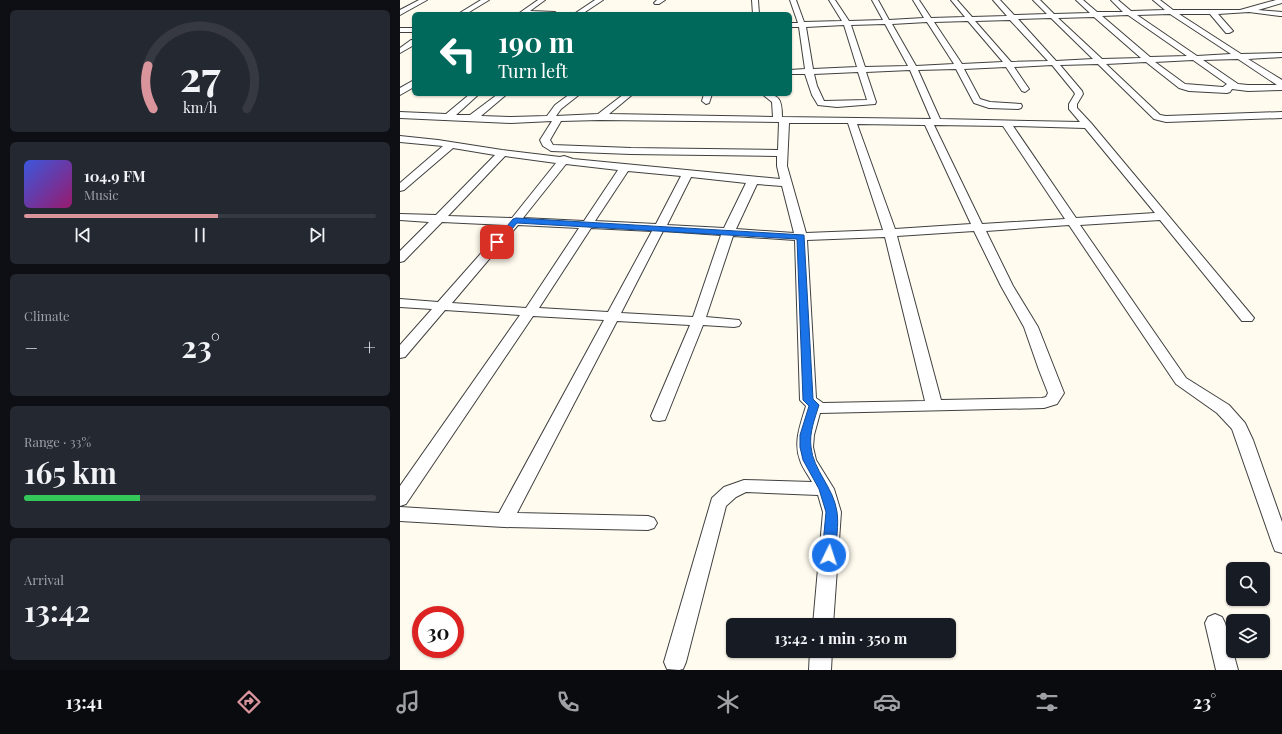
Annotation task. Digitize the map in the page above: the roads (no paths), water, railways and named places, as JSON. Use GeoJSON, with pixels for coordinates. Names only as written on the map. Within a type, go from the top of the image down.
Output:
{"type":"FeatureCollection","features":[{"type":"Feature","properties":{"kind":"street"},"geometry":{"type":"LineString","coordinates":[[400,13],[424,0]]}},
{"type":"Feature","properties":{"kind":"street"},"geometry":{"type":"LineString","coordinates":[[465,12],[486,0]]}},
{"type":"Feature","properties":{"kind":"street"},"geometry":{"type":"LineString","coordinates":[[524,12],[542,0]]}},
{"type":"Feature","properties":{"kind":"street"},"geometry":{"type":"LineString","coordinates":[[580,12],[600,0]]}},
{"type":"Feature","properties":{"kind":"street"},"geometry":{"type":"LineString","coordinates":[[755,0],[756,12]]}},
{"type":"Feature","properties":{"kind":"street"},"geometry":{"type":"LineString","coordinates":[[792,0],[801,24],[810,71],[817,96],[821,103],[837,104],[872,102],[846,22],[832,0]]}},
{"type":"Feature","properties":{"kind":"street"},"geometry":{"type":"LineString","coordinates":[[771,96],[778,103],[781,120],[782,166],[801,237],[808,400],[814,405],[822,408],[1044,403],[1049,402],[1055,397],[1056,393],[1031,328],[1007,286],[978,227],[933,122],[913,68],[875,0]]}},
{"type":"Feature","properties":{"kind":"street"},"geometry":{"type":"LineString","coordinates":[[916,0],[959,66],[977,101],[989,105],[1018,106]]}},
{"type":"Feature","properties":{"kind":"street"},"geometry":{"type":"LineString","coordinates":[[954,0],[1008,64],[1026,89]]}},
{"type":"Feature","properties":{"kind":"street"},"geometry":{"type":"LineString","coordinates":[[996,0],[1078,91],[1079,94],[1073,107],[1247,318]]}},
{"type":"Feature","properties":{"kind":"street"},"geometry":{"type":"LineString","coordinates":[[1036,0],[1159,118],[1282,115]]}},
{"type":"Feature","properties":{"kind":"street"},"geometry":{"type":"LineString","coordinates":[[1079,0],[1148,60],[1186,88],[1227,90],[1228,86],[1253,88],[1282,87]]}},
{"type":"Feature","properties":{"kind":"street"},"geometry":{"type":"LineString","coordinates":[[1114,0],[1130,13],[1240,87]]}},
{"type":"Feature","properties":{"kind":"street"},"geometry":{"type":"LineString","coordinates":[[1156,0],[1171,12],[1282,84]]}},
{"type":"Feature","properties":{"kind":"street"},"geometry":{"type":"LineString","coordinates":[[1250,11],[1269,3],[1282,1]]}},
{"type":"Feature","properties":{"kind":"street"},"geometry":{"type":"LineString","coordinates":[[1189,4],[1196,12]]}},
{"type":"Feature","properties":{"kind":"street"},"geometry":{"type":"LineString","coordinates":[[1222,5],[1231,12]]}},
{"type":"Feature","properties":{"kind":"street"},"geometry":{"type":"LineString","coordinates":[[792,25],[927,19],[970,19],[1171,12],[1250,11],[1280,14]]}},
{"type":"Feature","properties":{"kind":"street"},"geometry":{"type":"LineString","coordinates":[[1212,12],[1229,31]]}},
{"type":"Feature","properties":{"kind":"street"},"geometry":{"type":"LineString","coordinates":[[400,30],[412,30]]}},
{"type":"Feature","properties":{"kind":"street"},"geometry":{"type":"LineString","coordinates":[[400,51],[412,43]]}},
{"type":"Feature","properties":{"kind":"street"},"geometry":{"type":"LineString","coordinates":[[400,51],[412,52]]}},
{"type":"Feature","properties":{"kind":"street"},"geometry":{"type":"LineString","coordinates":[[792,72],[1282,55]]}},
{"type":"Feature","properties":{"kind":"street"},"geometry":{"type":"LineString","coordinates":[[400,82],[412,83]]}},
{"type":"Feature","properties":{"kind":"street"},"geometry":{"type":"LineString","coordinates":[[400,92],[412,84]]}},
{"type":"Feature","properties":{"kind":"street"},"geometry":{"type":"LineString","coordinates":[[448,117],[473,96]]}},
{"type":"Feature","properties":{"kind":"street"},"geometry":{"type":"LineString","coordinates":[[471,119],[500,96]]}},
{"type":"Feature","properties":{"kind":"street"},"geometry":{"type":"LineString","coordinates":[[551,148],[546,144],[545,140],[558,107],[573,96]]}},
{"type":"Feature","properties":{"kind":"street"},"geometry":{"type":"LineString","coordinates":[[600,117],[626,96]]}},
{"type":"Feature","properties":{"kind":"street"},"geometry":{"type":"LineString","coordinates":[[400,115],[471,119],[554,119],[600,117],[1088,125]]}},
{"type":"Feature","properties":{"kind":"street"},"geometry":{"type":"LineString","coordinates":[[851,120],[890,233],[934,405]]}},
{"type":"Feature","properties":{"kind":"street"},"geometry":{"type":"LineString","coordinates":[[1006,123],[1181,381],[1223,409],[1238,427],[1245,440],[1282,546]]}},
{"type":"Feature","properties":{"kind":"street"},"geometry":{"type":"LineString","coordinates":[[400,139],[427,141],[503,153],[564,159],[687,175],[786,183]]}},
{"type":"Feature","properties":{"kind":"street"},"geometry":{"type":"LineString","coordinates":[[400,188],[450,145]]}},
{"type":"Feature","properties":{"kind":"street"},"geometry":{"type":"LineString","coordinates":[[537,156],[551,148],[782,154]]}},
{"type":"Feature","properties":{"kind":"street"},"geometry":{"type":"LineString","coordinates":[[400,258],[503,153]]}},
{"type":"Feature","properties":{"kind":"street"},"geometry":{"type":"LineString","coordinates":[[400,354],[516,220],[564,159]]}},
{"type":"Feature","properties":{"kind":"street"},"geometry":{"type":"LineString","coordinates":[[400,499],[529,312],[625,167]]}},
{"type":"Feature","properties":{"kind":"street"},"geometry":{"type":"LineString","coordinates":[[504,520],[614,316],[658,228],[687,175]]}},
{"type":"Feature","properties":{"kind":"street"},"geometry":{"type":"LineString","coordinates":[[659,416],[698,321],[728,233],[753,180]]}},
{"type":"Feature","properties":{"kind":"street"},"geometry":{"type":"LineString","coordinates":[[400,216],[439,219],[516,220],[801,237],[1163,216]]}},
{"type":"Feature","properties":{"kind":"street"},"geometry":{"type":"LineString","coordinates":[[400,303],[529,312],[734,322]]}},
{"type":"Feature","properties":{"kind":"street"},"geometry":{"type":"LineString","coordinates":[[814,405],[806,435],[805,447],[808,460],[825,489],[832,512],[824,618]]}},
{"type":"Feature","properties":{"kind":"street"},"geometry":{"type":"LineString","coordinates":[[675,662],[718,503],[730,492],[744,486],[825,489]]}},
{"type":"Feature","properties":{"kind":"street"},"geometry":{"type":"LineString","coordinates":[[400,514],[504,520],[648,522]]}},
{"type":"Feature","properties":{"kind":"street"},"geometry":{"type":"LineString","coordinates":[[1215,623],[1227,670]]}},
{"type":"Feature","properties":{"kind":"street"},"geometry":{"type":"LineString","coordinates":[[820,670],[821,658]]}}]}
